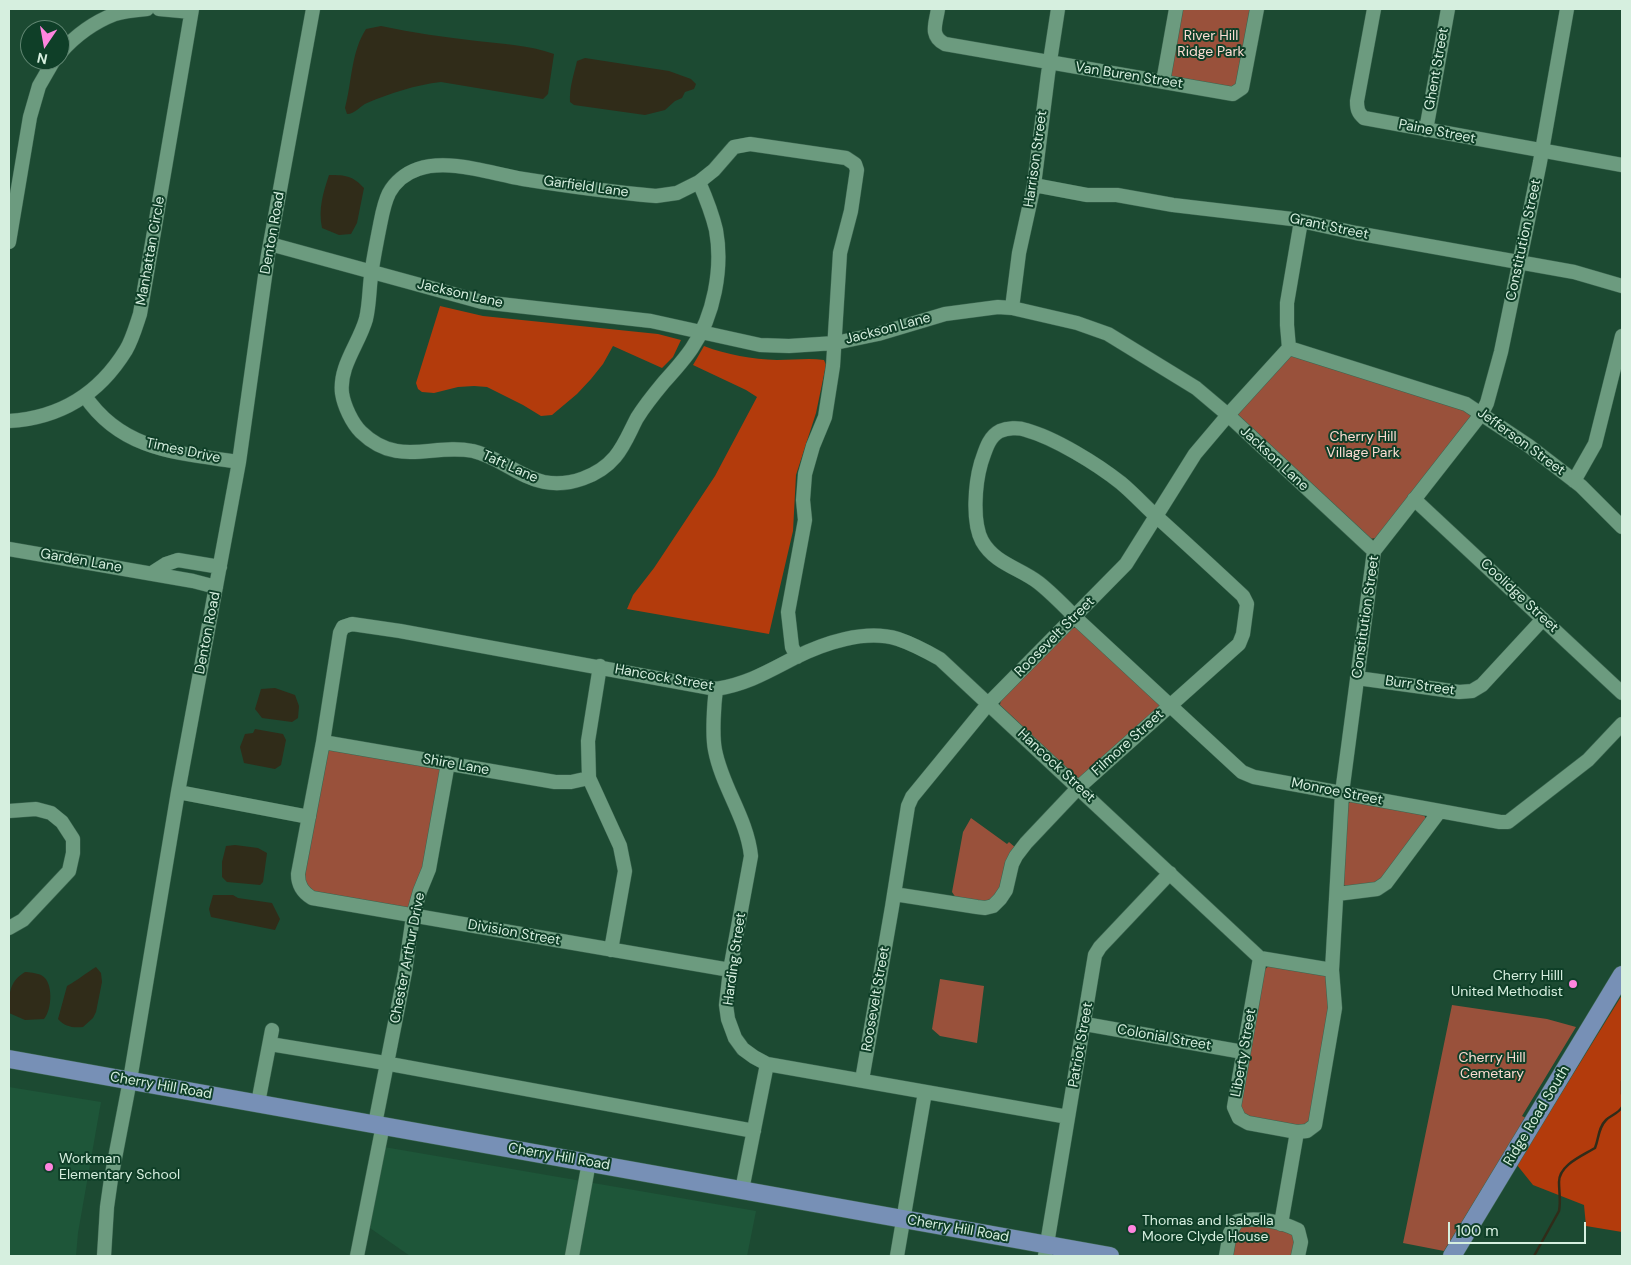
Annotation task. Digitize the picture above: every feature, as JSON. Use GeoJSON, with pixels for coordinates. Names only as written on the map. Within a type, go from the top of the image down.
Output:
{"type":"FeatureCollection","features":[{"type":"Feature","properties":{"kind":"main road","name":"Ridge Road South"},"geometry":{"type":"LineString","coordinates":[[1452,1256],[1622,975]]}},
{"type":"Feature","properties":{"kind":"main road","name":"Cherry Hill Road"},"geometry":{"type":"LineString","coordinates":[[9,1059],[742,1190],[902,1220],[1046,1250],[1110,1256]]}},
{"type":"Feature","properties":{"kind":"street"},"geometry":{"type":"LineString","coordinates":[[70,42],[87,28],[116,14],[147,9]]}},
{"type":"Feature","properties":{"kind":"street"},"geometry":{"type":"LineString","coordinates":[[159,9],[192,10]]}},
{"type":"Feature","properties":{"kind":"street","name":"Denton Road"},"geometry":{"type":"LineString","coordinates":[[104,1256],[111,1179],[130,1080],[178,792],[239,462],[270,244],[313,9]]}},
{"type":"Feature","properties":{"kind":"street","name":"Van Buren Street"},"geometry":{"type":"LineString","coordinates":[[938,9],[934,34],[936,38],[945,44],[1228,94],[1237,93],[1242,88],[1258,9]]}},
{"type":"Feature","properties":{"kind":"street","name":"Harrison Street"},"geometry":{"type":"LineString","coordinates":[[1012,308],[1019,253],[1034,185],[1058,9]]}},
{"type":"Feature","properties":{"kind":"street"},"geometry":{"type":"LineString","coordinates":[[1163,82],[1176,9]]}},
{"type":"Feature","properties":{"kind":"street","name":"Paine Street"},"geometry":{"type":"LineString","coordinates":[[1374,9],[1357,101],[1357,108],[1360,115],[1364,118],[1542,152],[1622,165]]}},
{"type":"Feature","properties":{"kind":"street","name":"Ghent Street"},"geometry":{"type":"LineString","coordinates":[[1426,130],[1448,9]]}},
{"type":"Feature","properties":{"kind":"street","name":"Constitution Street"},"geometry":{"type":"LineString","coordinates":[[1297,1132],[1307,1131],[1315,1125],[1335,1008],[1332,970],[1342,793],[1374,551],[1482,413],[1487,404],[1501,352],[1542,152],[1567,9]]}},
{"type":"Feature","properties":{"kind":"street","name":"Manhattan Circle"},"geometry":{"type":"LineString","coordinates":[[9,421],[26,420],[66,408],[85,396],[110,373],[127,349],[140,314],[192,10]]}},
{"type":"Feature","properties":{"kind":"street"},"geometry":{"type":"LineString","coordinates":[[9,242],[30,117],[39,86],[48,70]]}},
{"type":"Feature","properties":{"kind":"street","name":"Garfield Lane"},"geometry":{"type":"LineString","coordinates":[[371,272],[388,194],[401,178],[419,168],[440,165],[454,166],[524,179],[656,196],[677,193],[699,182],[714,170],[734,147],[750,144],[846,158],[854,164],[857,170],[851,211],[840,253],[835,343]]}},
{"type":"Feature","properties":{"kind":"street","name":"Taft Lane"},"geometry":{"type":"LineString","coordinates":[[371,272],[370,298],[365,322],[343,374],[342,394],[349,415],[359,430],[372,441],[388,449],[405,454],[463,450],[476,452],[531,478],[545,482],[560,484],[577,480],[590,475],[614,459],[650,397],[680,364],[702,332],[711,307],[718,260],[716,232],[710,209],[699,182]]}},
{"type":"Feature","properties":{"kind":"street","name":"Grant Street"},"geometry":{"type":"LineString","coordinates":[[1034,185],[1087,195],[1117,195],[1173,206],[1301,221],[1365,235],[1591,276],[1622,286]]}},
{"type":"Feature","properties":{"kind":"street"},"geometry":{"type":"LineString","coordinates":[[1289,348],[1286,325],[1287,303],[1301,221]]}},
{"type":"Feature","properties":{"kind":"street","name":"Jackson Lane"},"geometry":{"type":"LineString","coordinates":[[270,244],[482,302],[651,321],[760,345],[789,346],[835,343],[878,334],[945,314],[981,308],[1012,308],[1077,323],[1108,334],[1196,388],[1228,415],[1374,551]]}},
{"type":"Feature","properties":{"kind":"street"},"geometry":{"type":"LineString","coordinates":[[1574,481],[1595,444],[1622,336]]}},
{"type":"Feature","properties":{"kind":"street"},"geometry":{"type":"LineString","coordinates":[[797,657],[792,647],[788,612],[805,520],[803,500],[805,474],[824,417],[835,343]]}},
{"type":"Feature","properties":{"kind":"street","name":"Jefferson Street"},"geometry":{"type":"LineString","coordinates":[[1289,348],[1466,404],[1529,446],[1581,486],[1622,527]]}},
{"type":"Feature","properties":{"kind":"street","name":"Roosevelt Street"},"geometry":{"type":"LineString","coordinates":[[862,1080],[910,801],[989,703],[1126,564],[1195,454],[1289,348]]}},
{"type":"Feature","properties":{"kind":"street","name":"Times Drive"},"geometry":{"type":"LineString","coordinates":[[85,396],[101,416],[130,438],[151,446],[239,462]]}},
{"type":"Feature","properties":{"kind":"street","name":"Monroe Street"},"geometry":{"type":"LineString","coordinates":[[1156,516],[1121,483],[1088,461],[1047,438],[1024,429],[1010,428],[999,432],[986,449],[979,472],[976,496],[976,524],[982,540],[990,553],[1039,583],[1242,772],[1254,777],[1439,812],[1508,822],[1588,760],[1622,724]]}},
{"type":"Feature","properties":{"kind":"street","name":"Coolidge Street"},"geometry":{"type":"LineString","coordinates":[[1414,500],[1622,694]]}},
{"type":"Feature","properties":{"kind":"street","name":"Filmore Street"},"geometry":{"type":"LineString","coordinates":[[894,894],[985,908],[993,906],[1006,890],[1012,864],[1016,856],[1078,788],[1239,644],[1243,634],[1247,604],[1243,596],[1156,516]]}},
{"type":"Feature","properties":{"kind":"street","name":"Garden Lane"},"geometry":{"type":"LineString","coordinates":[[9,549],[216,587]]}},
{"type":"Feature","properties":{"kind":"street"},"geometry":{"type":"LineString","coordinates":[[152,574],[166,564],[178,560],[220,567]]}},
{"type":"Feature","properties":{"kind":"street","name":"Burr Street"},"geometry":{"type":"LineString","coordinates":[[1357,678],[1459,692],[1472,691],[1482,685],[1543,619]]}},
{"type":"Feature","properties":{"kind":"street","name":"Hancock Street"},"geometry":{"type":"LineString","coordinates":[[302,889],[298,882],[298,874],[323,742],[340,633],[347,624],[400,631],[716,688],[735,686],[752,680],[797,657],[850,638],[874,636],[896,638],[920,647],[940,659],[1260,958]]}},
{"type":"Feature","properties":{"kind":"street"},"geometry":{"type":"LineString","coordinates":[[600,666],[588,741],[589,778],[620,846],[625,871],[611,950]]}},
{"type":"Feature","properties":{"kind":"street","name":"Harding Street"},"geometry":{"type":"LineString","coordinates":[[716,688],[714,749],[750,840],[751,856],[730,970],[726,1005],[728,1019],[735,1038],[748,1053],[767,1064],[1068,1118]]}},
{"type":"Feature","properties":{"kind":"street","name":"Shire Lane"},"geometry":{"type":"LineString","coordinates":[[323,742],[554,782],[571,782],[589,778]]}},
{"type":"Feature","properties":{"kind":"street","name":"Chester Arthur Drive"},"geometry":{"type":"LineString","coordinates":[[356,1256],[414,916],[420,891],[429,868],[448,763]]}},
{"type":"Feature","properties":{"kind":"street"},"geometry":{"type":"LineString","coordinates":[[178,792],[309,817]]}},
{"type":"Feature","properties":{"kind":"street"},"geometry":{"type":"LineString","coordinates":[[9,811],[36,809],[51,813],[62,822],[73,839],[73,853],[69,871],[23,920],[9,928]]}},
{"type":"Feature","properties":{"kind":"street"},"geometry":{"type":"LineString","coordinates":[[1337,894],[1377,889],[1386,883],[1439,812]]}},
{"type":"Feature","properties":{"kind":"street","name":"Patriot Street"},"geometry":{"type":"LineString","coordinates":[[1046,1250],[1095,955],[1100,947],[1170,873]]}},
{"type":"Feature","properties":{"kind":"street","name":"Division Street"},"geometry":{"type":"LineString","coordinates":[[302,889],[312,898],[730,970]]}},
{"type":"Feature","properties":{"kind":"street"},"geometry":{"type":"LineString","coordinates":[[1260,958],[1332,970]]}},
{"type":"Feature","properties":{"kind":"street","name":"Liberty Street"},"geometry":{"type":"LineString","coordinates":[[1260,958],[1234,1108],[1239,1118],[1248,1123],[1297,1132]]}},
{"type":"Feature","properties":{"kind":"street","name":"Colonial Street"},"geometry":{"type":"LineString","coordinates":[[1085,1024],[1243,1052]]}},
{"type":"Feature","properties":{"kind":"street"},"geometry":{"type":"LineString","coordinates":[[258,1103],[271,1037],[388,1064],[754,1131]]}},
{"type":"Feature","properties":{"kind":"street"},"geometry":{"type":"LineString","coordinates":[[742,1190],[767,1064]]}},
{"type":"Feature","properties":{"kind":"street"},"geometry":{"type":"LineString","coordinates":[[897,1256],[925,1092]]}},
{"type":"Feature","properties":{"kind":"street"},"geometry":{"type":"LineString","coordinates":[[1281,1224],[1297,1132]]}},
{"type":"Feature","properties":{"kind":"street"},"geometry":{"type":"LineString","coordinates":[[572,1256],[588,1162]]}},
{"type":"Feature","properties":{"kind":"street"},"geometry":{"type":"LineString","coordinates":[[1226,1256],[1230,1233],[1237,1221],[1250,1218],[1288,1225],[1298,1230],[1301,1242],[1298,1256]]}},
{"type":"Feature","properties":{"kind":"shaded area"},"geometry":{"type":"Polygon","coordinates":[[[381,26],[429,35],[525,47],[554,54],[548,94],[543,99],[441,82],[394,93],[367,103],[353,113],[347,114],[345,108],[357,47],[366,29],[381,26]]]}},
{"type":"Feature","properties":{"kind":"shaded area"},"geometry":{"type":"Polygon","coordinates":[[[585,58],[669,71],[691,79],[696,84],[694,89],[685,92],[682,98],[675,101],[665,110],[645,115],[574,105],[570,102],[572,81],[577,61],[585,58]]]}},
{"type":"Feature","properties":{"kind":"shaded area"},"geometry":{"type":"Polygon","coordinates":[[[329,175],[349,177],[364,188],[357,223],[351,234],[339,235],[322,228],[321,208],[329,175]]]}},
{"type":"Feature","properties":{"kind":"shaded area"},"geometry":{"type":"Polygon","coordinates":[[[440,306],[483,316],[658,334],[681,340],[673,357],[662,368],[613,346],[603,364],[577,394],[552,415],[541,416],[487,387],[458,387],[434,393],[422,392],[418,389],[416,383],[440,306]]]}},
{"type":"Feature","properties":{"kind":"shaded area"},"geometry":{"type":"Polygon","coordinates":[[[704,346],[758,359],[824,360],[826,365],[816,413],[796,475],[793,531],[769,634],[627,609],[633,595],[654,568],[715,476],[757,397],[693,365],[704,346]]]}},
{"type":"Feature","properties":{"kind":"shaded area"},"geometry":{"type":"Polygon","coordinates":[[[275,688],[295,695],[299,706],[298,718],[292,722],[262,718],[255,709],[261,689],[275,688]]]}},
{"type":"Feature","properties":{"kind":"shaded area"},"geometry":{"type":"Polygon","coordinates":[[[255,729],[283,734],[286,740],[281,765],[275,769],[244,763],[240,747],[245,734],[253,733],[255,729]]]}},
{"type":"Feature","properties":{"kind":"shaded area"},"geometry":{"type":"Polygon","coordinates":[[[235,845],[258,848],[267,853],[263,882],[260,885],[227,882],[222,877],[222,862],[226,846],[235,845]]]}},
{"type":"Feature","properties":{"kind":"shaded area"},"geometry":{"type":"Polygon","coordinates":[[[213,895],[233,895],[238,898],[272,903],[280,919],[275,930],[211,917],[209,909],[213,895]]]}},
{"type":"Feature","properties":{"kind":"shaded area"},"geometry":{"type":"Polygon","coordinates":[[[96,967],[101,973],[102,982],[93,1018],[83,1027],[63,1024],[58,1019],[67,986],[96,967]]]}},
{"type":"Feature","properties":{"kind":"shaded area"},"geometry":{"type":"Polygon","coordinates":[[[25,972],[41,975],[48,983],[50,1003],[44,1019],[25,1020],[9,1013],[12,985],[25,972]]]}},
{"type":"Feature","properties":{"kind":"shaded area"},"geometry":{"type":"Polygon","coordinates":[[[1622,995],[1622,1232],[1586,1226],[1584,1205],[1533,1185],[1517,1165],[1622,995]]]}},
{"type":"Feature","properties":{"kind":"shaded area","name":"Workman Elementary School"},"geometry":{"type":"Polygon","coordinates":[[[9,1087],[101,1102],[78,1233],[76,1256],[9,1256],[9,1087]]]}},
{"type":"Feature","properties":{"kind":"shaded area"},"geometry":{"type":"Polygon","coordinates":[[[384,1147],[756,1211],[747,1256],[410,1256],[370,1228],[384,1147]]]}},
{"type":"Feature","properties":{"kind":"green space","name":"River Hill Ridge Park"},"geometry":{"type":"Polygon","coordinates":[[[1182,9],[1253,9],[1235,89],[1172,77],[1171,73],[1182,9]]]}},
{"type":"Feature","properties":{"kind":"green space","name":"Cherry Hill Village Park"},"geometry":{"type":"Polygon","coordinates":[[[1291,355],[1465,407],[1471,413],[1471,416],[1376,538],[1369,539],[1238,418],[1237,412],[1291,355]]]}},
{"type":"Feature","properties":{"kind":"green space"},"geometry":{"type":"Polygon","coordinates":[[[1078,627],[1160,705],[1159,708],[1081,778],[1077,778],[1000,705],[1001,699],[1070,629],[1078,627]]]}},
{"type":"Feature","properties":{"kind":"green space"},"geometry":{"type":"Polygon","coordinates":[[[327,748],[441,768],[423,868],[414,888],[410,910],[306,892],[304,878],[327,748]]]}},
{"type":"Feature","properties":{"kind":"green space"},"geometry":{"type":"Polygon","coordinates":[[[1351,801],[1424,815],[1426,819],[1381,883],[1348,888],[1341,880],[1348,804],[1351,801]]]}},
{"type":"Feature","properties":{"kind":"green space"},"geometry":{"type":"Polygon","coordinates":[[[971,818],[1007,844],[1009,842],[1016,848],[996,897],[986,902],[956,898],[952,892],[963,832],[971,818]]]}},
{"type":"Feature","properties":{"kind":"green space"},"geometry":{"type":"Polygon","coordinates":[[[1270,965],[1323,974],[1328,979],[1331,1007],[1312,1122],[1305,1127],[1246,1117],[1240,1110],[1263,971],[1270,965]]]}},
{"type":"Feature","properties":{"kind":"green space"},"geometry":{"type":"Polygon","coordinates":[[[940,979],[984,986],[977,1043],[940,1036],[932,1029],[940,979]]]}},
{"type":"Feature","properties":{"kind":"green space","name":"Cherry Hill Cemetary"},"geometry":{"type":"Polygon","coordinates":[[[1452,1005],[1547,1019],[1576,1027],[1522,1116],[1526,1118],[1444,1251],[1403,1243],[1452,1005]]]}},
{"type":"Feature","properties":{"kind":"green space"},"geometry":{"type":"Polygon","coordinates":[[[1245,1222],[1291,1230],[1295,1238],[1291,1256],[1233,1256],[1238,1227],[1245,1222]]]}},
{"type":"Feature","properties":{"kind":"waterway"},"geometry":{"type":"LineString","coordinates":[[1622,1081],[1622,1094]]}},
{"type":"Feature","properties":{"kind":"waterway"},"geometry":{"type":"LineString","coordinates":[[1534,1256],[1559,1211],[1560,1176],[1567,1166],[1595,1148],[1603,1123],[1622,1107]]}},
{"type":"Feature","properties":{"kind":"place","name":"Cherry Hilll United Methodist"},"geometry":{"type":"Point","coordinates":[1573,984]}},
{"type":"Feature","properties":{"kind":"place","name":"Workman Elementary School"},"geometry":{"type":"Point","coordinates":[49,1167]}},
{"type":"Feature","properties":{"kind":"place","name":"Thomas and Isabella Moore Clyde House"},"geometry":{"type":"Point","coordinates":[1132,1229]}}]}
